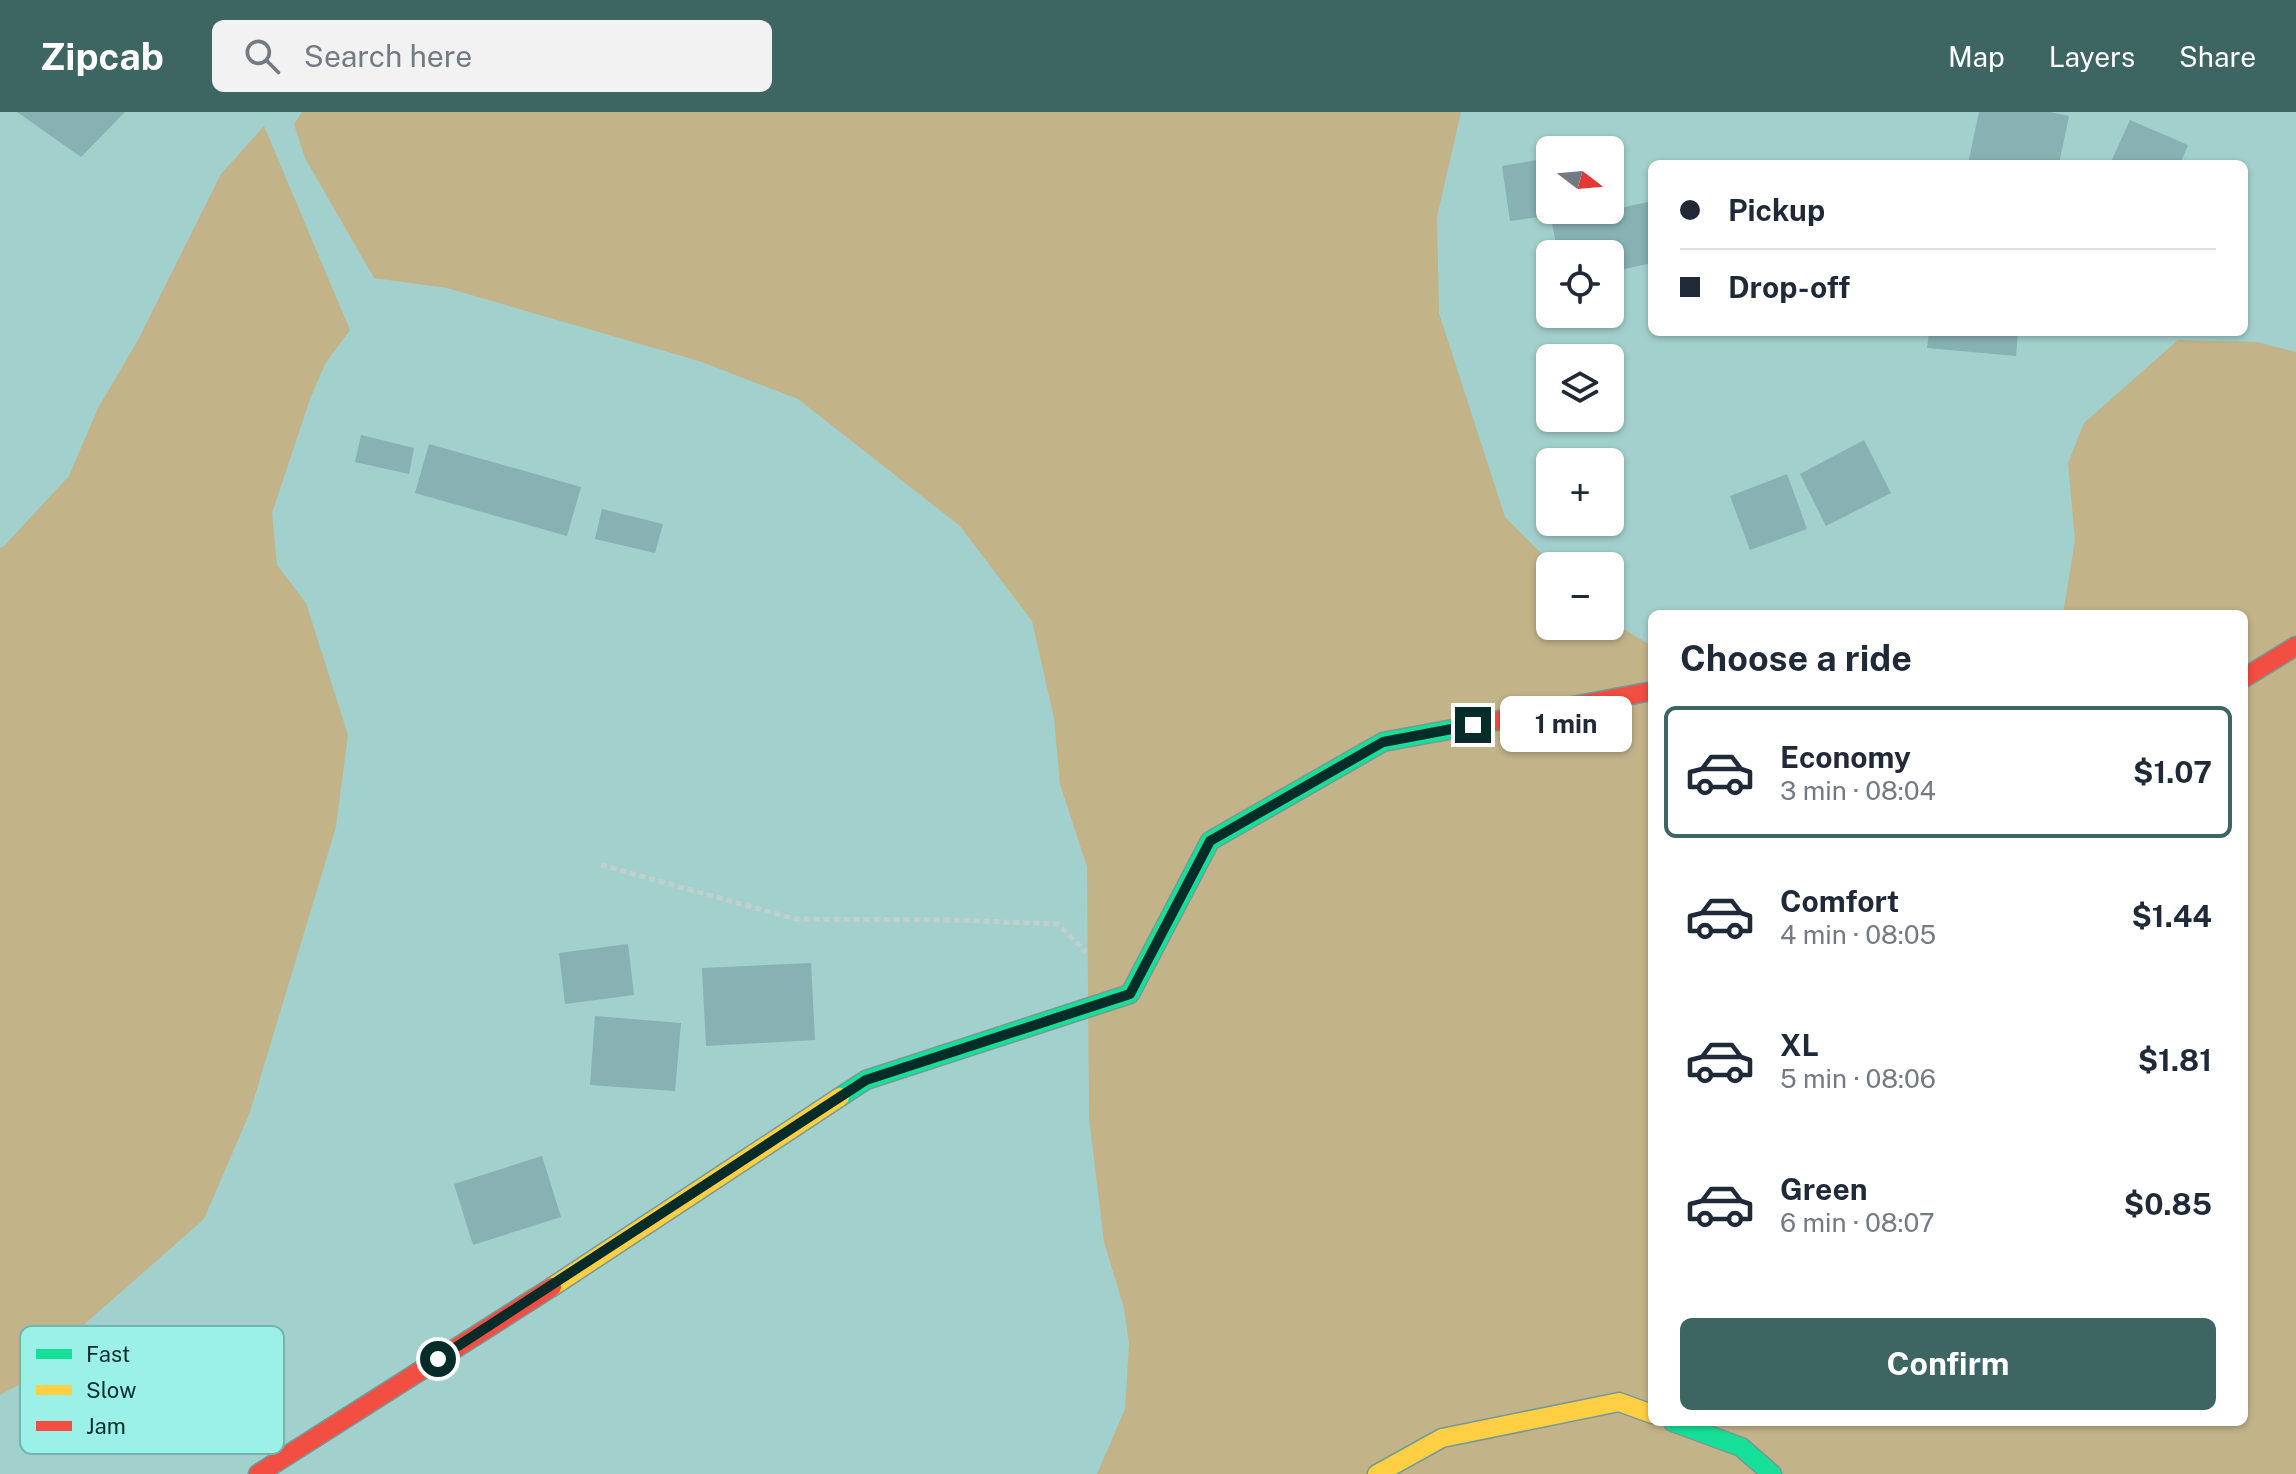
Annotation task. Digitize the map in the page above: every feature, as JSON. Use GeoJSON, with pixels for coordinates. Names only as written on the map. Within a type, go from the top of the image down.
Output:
{"type":"FeatureCollection","features":[{"type":"Feature","properties":{"kind":"main road"},"geometry":{"type":"LineString","coordinates":[[2248,676],[2296,646]]}},
{"type":"Feature","properties":{"kind":"main road"},"geometry":{"type":"LineString","coordinates":[[258,1474],[516,1310],[866,1080],[1130,994],[1210,841],[1383,742],[1648,692]]}},
{"type":"Feature","properties":{"kind":"main road"},"geometry":{"type":"LineString","coordinates":[[1377,1474],[1442,1438],[1619,1402],[1648,1413]]}},
{"type":"Feature","properties":{"kind":"main road"},"geometry":{"type":"LineString","coordinates":[[1684,1426],[1741,1447],[1772,1474]]}},
{"type":"Feature","properties":{"kind":"path"},"geometry":{"type":"LineString","coordinates":[[601,865],[795,919],[1058,924],[1130,994]]}},
{"type":"Feature","properties":{"kind":"shaded area"},"geometry":{"type":"Polygon","coordinates":[[[302,112],[1461,112],[1437,217],[1439,313],[1505,517],[1540,552],[1536,552],[1536,640],[1624,640],[1624,629],[1648,644],[1648,1426],[2248,1426],[2248,610],[2064,610],[2075,540],[2068,463],[2084,423],[2178,340],[2257,342],[2296,352],[2296,1474],[1097,1474],[1125,1409],[1129,1344],[1124,1308],[1104,1242],[1089,1118],[1087,867],[1060,784],[1054,718],[1032,621],[960,526],[798,399],[699,361],[447,288],[374,278],[305,158],[294,124],[302,112]]]}},
{"type":"Feature","properties":{"kind":"shaded area"},"geometry":{"type":"Polygon","coordinates":[[[264,126],[350,330],[325,364],[310,399],[272,513],[277,565],[306,603],[348,735],[336,827],[250,1112],[204,1219],[82,1326],[20,1326],[20,1384],[0,1395],[0,548],[69,476],[98,408],[138,340],[221,174],[264,126]]]}},
{"type":"Feature","properties":{"kind":"building"},"geometry":{"type":"Polygon","coordinates":[[[17,112],[125,112],[81,157],[17,112]]]}},
{"type":"Feature","properties":{"kind":"building"},"geometry":{"type":"Polygon","coordinates":[[[1979,112],[2050,112],[2069,116],[2060,160],[1969,160],[1979,112]]]}},
{"type":"Feature","properties":{"kind":"building"},"geometry":{"type":"Polygon","coordinates":[[[2130,120],[2188,145],[2182,160],[2112,160],[2130,120]]]}},
{"type":"Feature","properties":{"kind":"building"},"geometry":{"type":"Polygon","coordinates":[[[1536,160],[1536,217],[1510,221],[1502,166],[1536,160]]]}},
{"type":"Feature","properties":{"kind":"building"},"geometry":{"type":"Polygon","coordinates":[[[1648,202],[1648,264],[1624,269],[1624,240],[1555,240],[1552,224],[1624,224],[1624,207],[1648,202]]]}},
{"type":"Feature","properties":{"kind":"building"},"geometry":{"type":"Polygon","coordinates":[[[1928,336],[2018,336],[2016,356],[1927,348],[1928,336]]]}},
{"type":"Feature","properties":{"kind":"building"},"geometry":{"type":"Polygon","coordinates":[[[361,435],[414,448],[409,474],[355,462],[361,435]]]}},
{"type":"Feature","properties":{"kind":"building"},"geometry":{"type":"Polygon","coordinates":[[[1864,440],[1891,493],[1826,526],[1800,474],[1864,440]]]}},
{"type":"Feature","properties":{"kind":"building"},"geometry":{"type":"Polygon","coordinates":[[[429,444],[581,487],[567,536],[415,493],[429,444]]]}},
{"type":"Feature","properties":{"kind":"building"},"geometry":{"type":"Polygon","coordinates":[[[1787,474],[1807,529],[1750,550],[1730,496],[1787,474]]]}},
{"type":"Feature","properties":{"kind":"building"},"geometry":{"type":"Polygon","coordinates":[[[602,509],[663,524],[655,553],[595,539],[602,509]]]}},
{"type":"Feature","properties":{"kind":"building"},"geometry":{"type":"Polygon","coordinates":[[[628,944],[634,995],[565,1004],[559,953],[628,944]]]}},
{"type":"Feature","properties":{"kind":"building"},"geometry":{"type":"Polygon","coordinates":[[[811,963],[815,1040],[706,1046],[702,968],[811,963]]]}},
{"type":"Feature","properties":{"kind":"building"},"geometry":{"type":"Polygon","coordinates":[[[595,1016],[681,1023],[675,1091],[590,1085],[595,1016]]]}},
{"type":"Feature","properties":{"kind":"building"},"geometry":{"type":"Polygon","coordinates":[[[542,1156],[561,1217],[473,1245],[454,1184],[542,1156]]]}},
{"type":"Feature","properties":{"kind":"traffic: fast"},"geometry":{"type":"LineString","coordinates":[[840,1097],[866,1080],[1130,994],[1210,841],[1383,742],[1480,724]]}},
{"type":"Feature","properties":{"kind":"traffic: fast"},"geometry":{"type":"LineString","coordinates":[[1684,1426],[1741,1447],[1772,1474]]}},
{"type":"Feature","properties":{"kind":"traffic: slow"},"geometry":{"type":"LineString","coordinates":[[552,1287],[840,1097]]}},
{"type":"Feature","properties":{"kind":"traffic: slow"},"geometry":{"type":"LineString","coordinates":[[1377,1474],[1442,1438],[1619,1402],[1648,1413]]}},
{"type":"Feature","properties":{"kind":"traffic: jam"},"geometry":{"type":"LineString","coordinates":[[2248,676],[2296,646]]}},
{"type":"Feature","properties":{"kind":"traffic: jam"},"geometry":{"type":"LineString","coordinates":[[1480,724],[1648,692]]}},
{"type":"Feature","properties":{"kind":"traffic: jam"},"geometry":{"type":"LineString","coordinates":[[258,1474],[552,1287]]}},
{"type":"Feature","properties":{"kind":"route"},"geometry":{"type":"LineString","coordinates":[[438,1359],[866,1080],[1130,994],[1210,841],[1383,742],[1473,725]]}}]}
